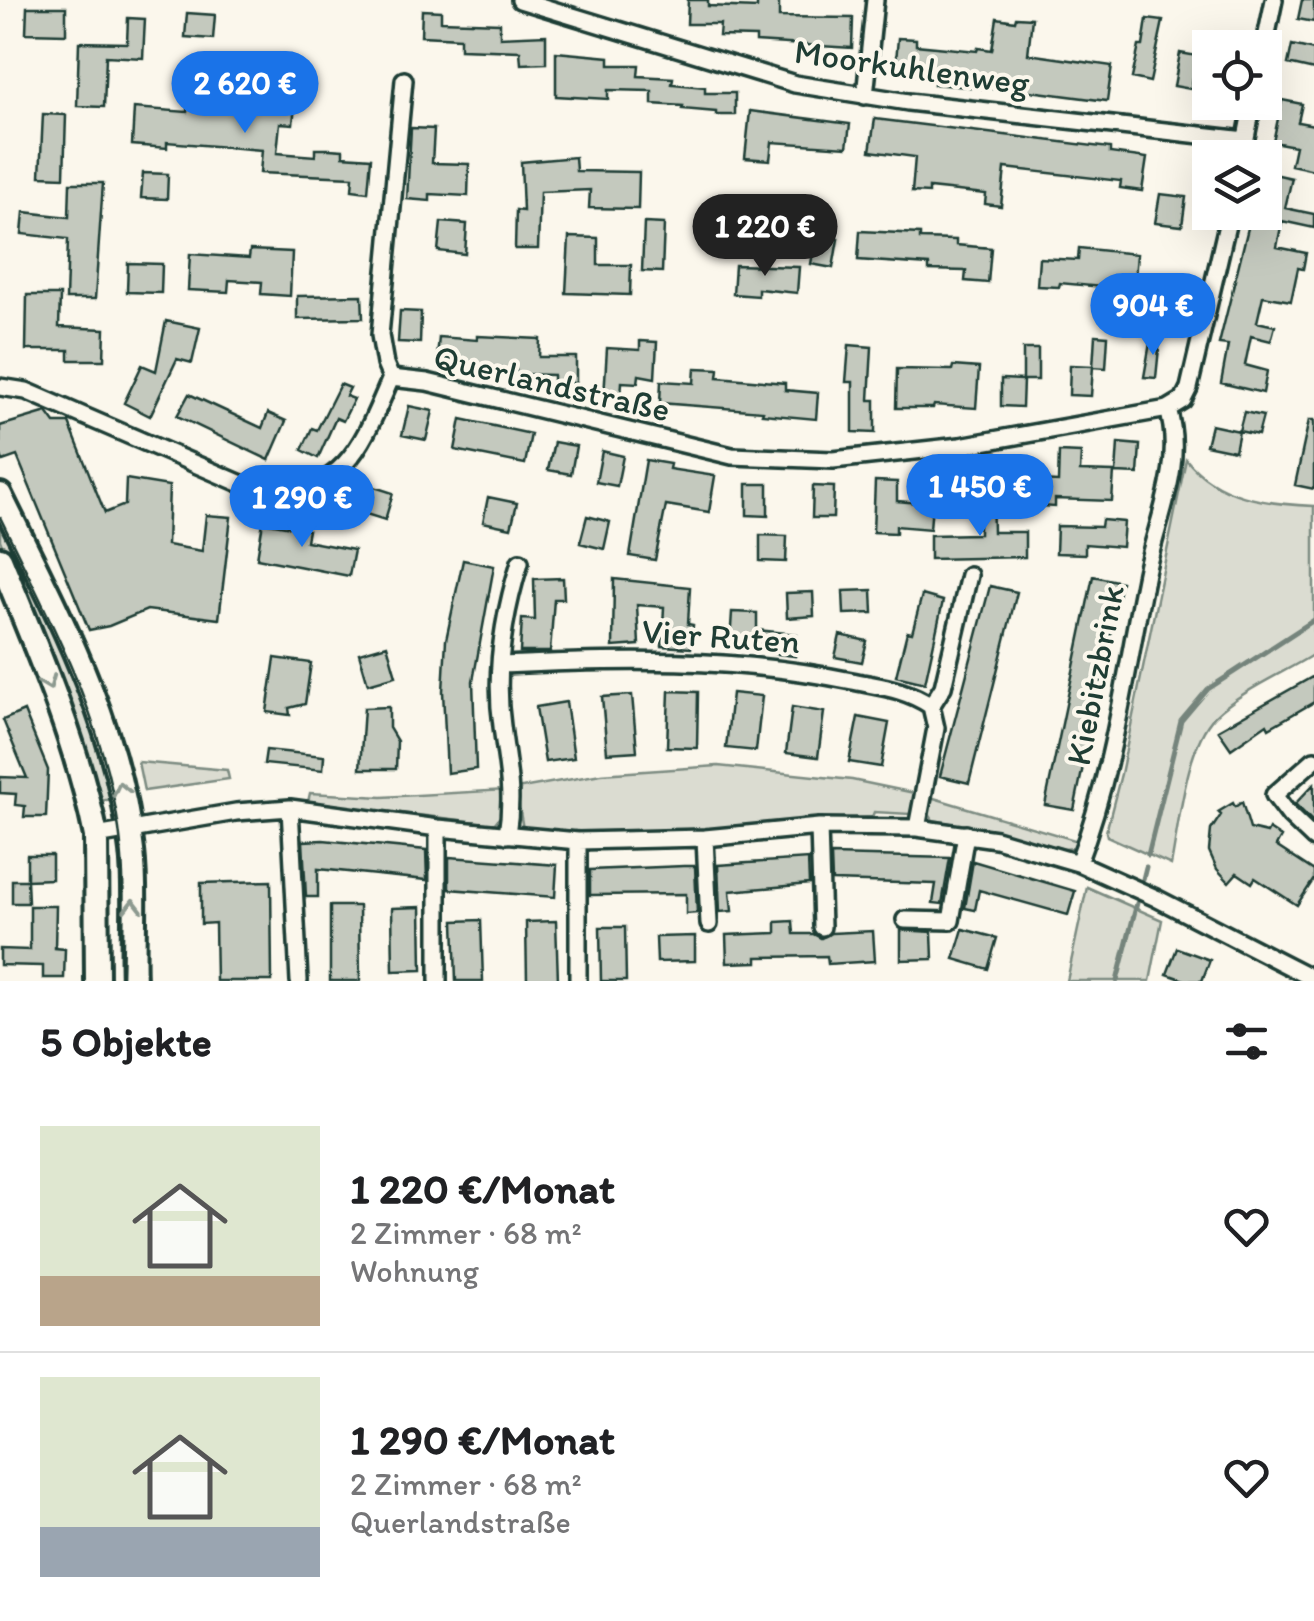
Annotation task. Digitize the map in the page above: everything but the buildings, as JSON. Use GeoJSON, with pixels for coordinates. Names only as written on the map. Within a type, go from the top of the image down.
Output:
{"type":"FeatureCollection","features":[{"type":"Feature","properties":{"kind":"main road"},"geometry":{"type":"LineString","coordinates":[[0,495],[95,695],[112,746],[133,856],[134,981]]}},
{"type":"Feature","properties":{"kind":"main road"},"geometry":{"type":"LineString","coordinates":[[0,559],[66,727],[96,836],[97,981]]}},
{"type":"Feature","properties":{"kind":"street","name":"Moorkuhlenweg"},"geometry":{"type":"LineString","coordinates":[[520,0],[795,84],[865,96],[1246,140]]}},
{"type":"Feature","properties":{"kind":"street"},"geometry":{"type":"LineString","coordinates":[[865,96],[874,0]]}},
{"type":"Feature","properties":{"kind":"street"},"geometry":{"type":"LineString","coordinates":[[1268,30],[1274,0]]}},
{"type":"Feature","properties":{"kind":"street"},"geometry":{"type":"LineString","coordinates":[[391,378],[384,364],[380,336],[404,80]]}},
{"type":"Feature","properties":{"kind":"street"},"geometry":{"type":"LineString","coordinates":[[1246,140],[1250,120]]}},
{"type":"Feature","properties":{"kind":"street"},"geometry":{"type":"LineString","coordinates":[[1168,409],[1183,400],[1189,388],[1226,230]]}},
{"type":"Feature","properties":{"kind":"street","name":"Querlandstraße"},"geometry":{"type":"LineString","coordinates":[[0,387],[26,391],[267,495],[290,494],[334,474],[361,447],[391,378],[427,382],[732,456],[832,460],[960,446],[1168,409]]}},
{"type":"Feature","properties":{"kind":"street","name":"Kiebitzbrink"},"geometry":{"type":"LineString","coordinates":[[1078,863],[1109,768],[1145,576],[1176,448],[1168,409]]}},
{"type":"Feature","properties":{"kind":"street"},"geometry":{"type":"LineString","coordinates":[[507,835],[512,776],[501,723],[501,665],[504,612],[520,562]]}},
{"type":"Feature","properties":{"kind":"street"},"geometry":{"type":"LineString","coordinates":[[917,828],[936,728],[931,706],[943,687],[969,575]]}},
{"type":"Feature","properties":{"kind":"street","name":"Vier Ruten"},"geometry":{"type":"LineString","coordinates":[[501,665],[668,659],[769,667],[910,692],[931,706]]}},
{"type":"Feature","properties":{"kind":"street"},"geometry":{"type":"LineString","coordinates":[[1314,760],[1274,794],[1314,839]]}},
{"type":"Feature","properties":{"kind":"street"},"geometry":{"type":"LineString","coordinates":[[96,836],[254,809],[290,808],[578,842],[705,838],[820,826],[917,828],[1030,846],[1078,863],[1156,898],[1308,979]]}},
{"type":"Feature","properties":{"kind":"street"},"geometry":{"type":"LineString","coordinates":[[290,808],[300,981]]}},
{"type":"Feature","properties":{"kind":"street"},"geometry":{"type":"LineString","coordinates":[[820,826],[822,927]]}},
{"type":"Feature","properties":{"kind":"street"},"geometry":{"type":"LineString","coordinates":[[438,828],[438,981]]}},
{"type":"Feature","properties":{"kind":"street"},"geometry":{"type":"LineString","coordinates":[[905,920],[951,921],[966,834]]}},
{"type":"Feature","properties":{"kind":"street"},"geometry":{"type":"LineString","coordinates":[[705,838],[709,924]]}},
{"type":"Feature","properties":{"kind":"street"},"geometry":{"type":"LineString","coordinates":[[578,842],[578,981]]}},
{"type":"Feature","properties":{"kind":"shaded area"},"geometry":{"type":"Polygon","coordinates":[[[1186,459],[1212,483],[1227,490],[1261,501],[1314,506],[1314,654],[1237,698],[1205,729],[1190,765],[1171,865],[1107,836],[1106,832],[1186,459]]]}},
{"type":"Feature","properties":{"kind":"shaded area"},"geometry":{"type":"Polygon","coordinates":[[[0,507],[65,639],[118,798],[100,801],[0,540],[0,507]]]}},
{"type":"Feature","properties":{"kind":"shaded area"},"geometry":{"type":"Polygon","coordinates":[[[138,762],[227,770],[229,779],[144,791],[138,762]]]}},
{"type":"Feature","properties":{"kind":"shaded area"},"geometry":{"type":"Polygon","coordinates":[[[718,766],[852,780],[919,794],[910,814],[874,812],[872,817],[654,832],[523,829],[516,789],[601,774],[718,766]]]}},
{"type":"Feature","properties":{"kind":"shaded area"},"geometry":{"type":"Polygon","coordinates":[[[506,790],[502,814],[494,824],[308,802],[310,793],[382,797],[506,790]]]}},
{"type":"Feature","properties":{"kind":"shaded area"},"geometry":{"type":"Polygon","coordinates":[[[927,796],[1078,841],[1074,848],[1064,849],[933,820],[926,810],[927,796]]]}},
{"type":"Feature","properties":{"kind":"shaded area"},"geometry":{"type":"Polygon","coordinates":[[[1087,887],[1162,920],[1150,981],[1067,981],[1087,887]]]}},
{"type":"Feature","properties":{"kind":"waterway"},"geometry":{"type":"LineString","coordinates":[[1148,855],[1181,721],[1208,689],[1314,620]]}},
{"type":"Feature","properties":{"kind":"waterway"},"geometry":{"type":"LineString","coordinates":[[1143,879],[1146,867]]}},
{"type":"Feature","properties":{"kind":"waterway"},"geometry":{"type":"LineString","coordinates":[[1117,981],[1137,903]]}},
{"type":"Feature","properties":{"kind":"tram line"},"geometry":{"type":"LineString","coordinates":[[0,517],[72,668],[101,747],[123,866],[122,981]]}}]}
